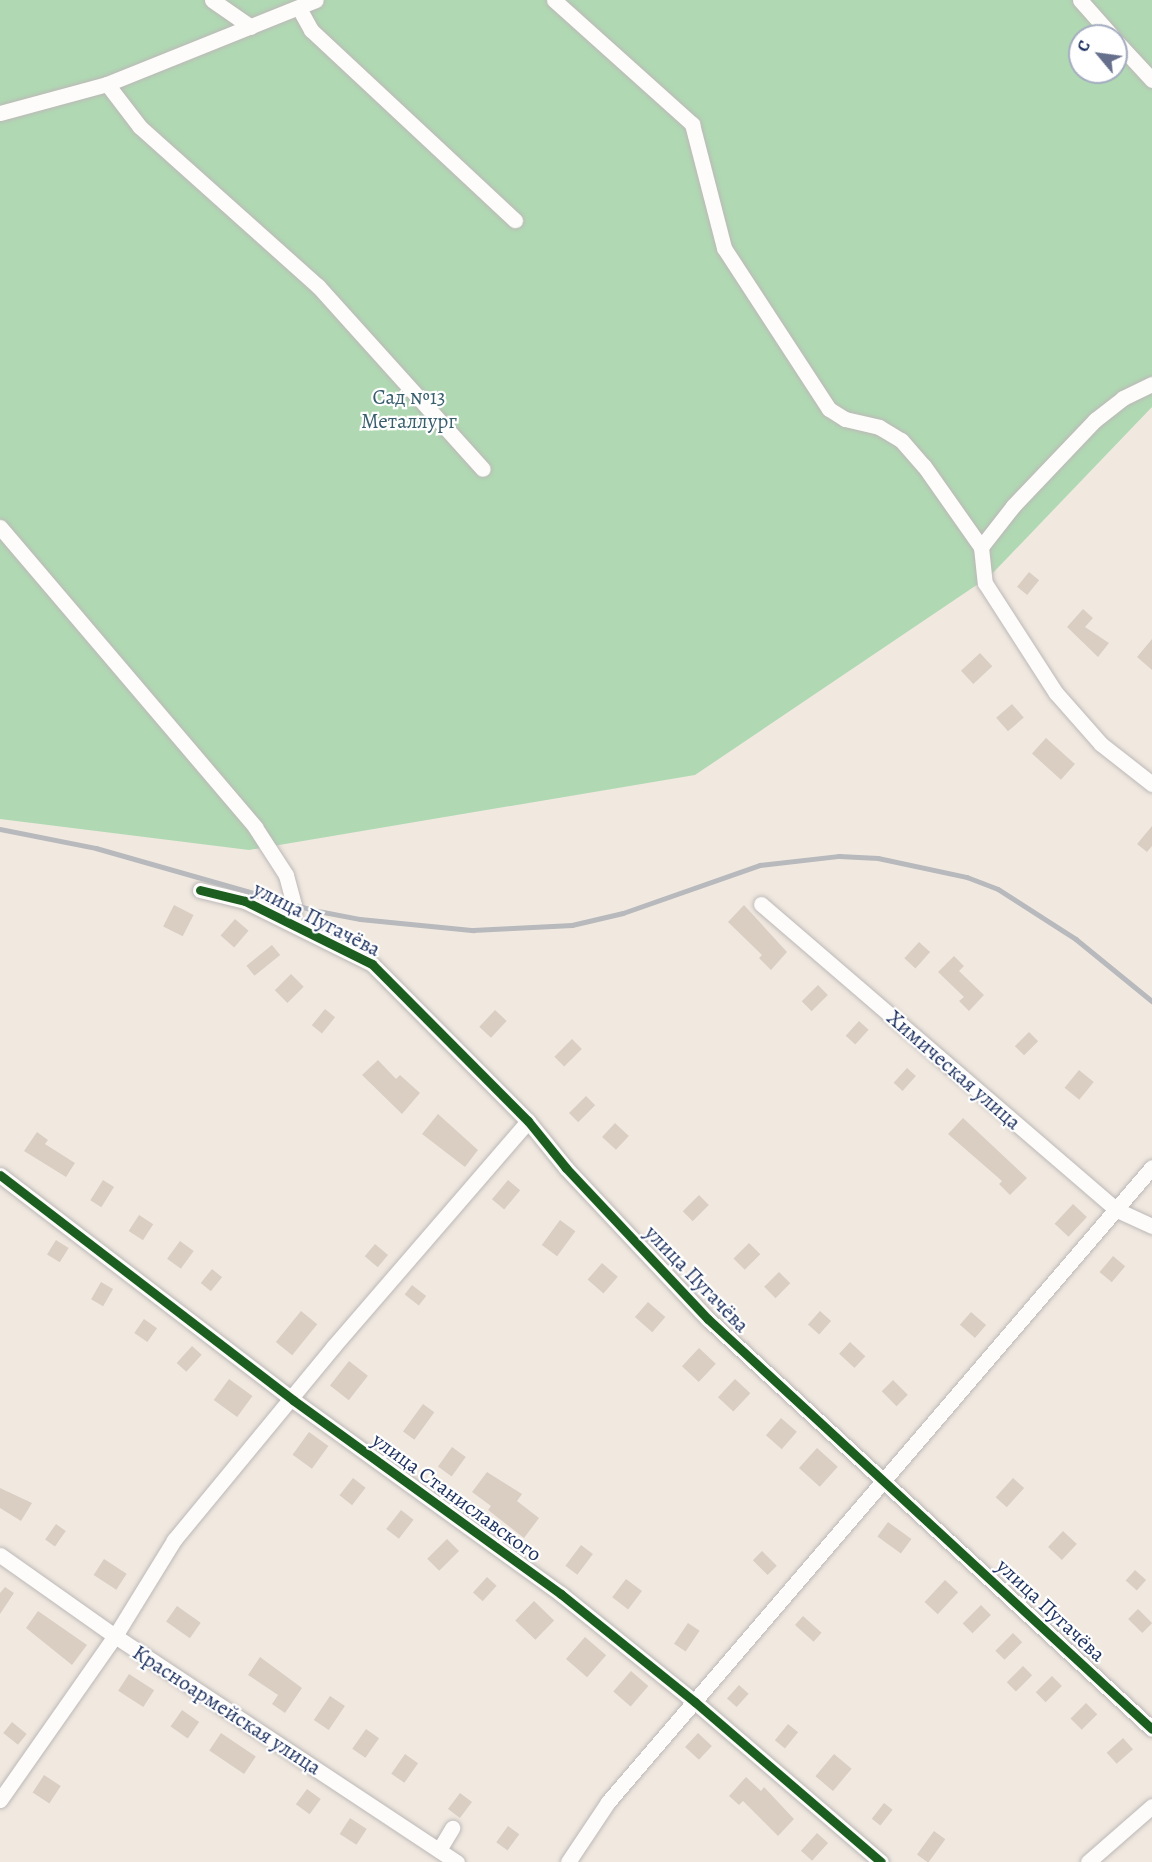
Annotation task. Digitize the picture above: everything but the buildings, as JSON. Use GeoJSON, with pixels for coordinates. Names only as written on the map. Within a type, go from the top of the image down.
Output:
{"type":"FeatureCollection","features":[{"type":"Feature","properties":{"kind":"street"},"geometry":{"type":"LineString","coordinates":[[212,0],[251,27]]}},
{"type":"Feature","properties":{"kind":"street"},"geometry":{"type":"LineString","coordinates":[[2,110],[107,84],[300,10],[316,0]]}},
{"type":"Feature","properties":{"kind":"street"},"geometry":{"type":"LineString","coordinates":[[554,0],[692,124],[724,248],[829,409],[845,419],[879,427],[901,440],[981,547],[985,583],[1056,693],[1101,744],[1152,784]]}},
{"type":"Feature","properties":{"kind":"street"},"geometry":{"type":"LineString","coordinates":[[1080,0],[1101,24]]}},
{"type":"Feature","properties":{"kind":"street"},"geometry":{"type":"LineString","coordinates":[[300,10],[311,30],[515,220]]}},
{"type":"Feature","properties":{"kind":"street"},"geometry":{"type":"LineString","coordinates":[[1128,54],[1152,80]]}},
{"type":"Feature","properties":{"kind":"street"},"geometry":{"type":"LineString","coordinates":[[107,84],[140,128],[318,286],[483,469]]}},
{"type":"Feature","properties":{"kind":"street"},"geometry":{"type":"LineString","coordinates":[[981,547],[1013,506],[1095,420],[1123,398],[1152,384]]}},
{"type":"Feature","properties":{"kind":"street"},"geometry":{"type":"LineString","coordinates":[[0,527],[255,827],[286,876],[294,905],[293,923]]}},
{"type":"Feature","properties":{"kind":"street","name":"улица Пугачёва"},"geometry":{"type":"LineString","coordinates":[[200,890],[245,901],[372,964],[528,1121],[566,1168],[708,1318],[1152,1729]]}},
{"type":"Feature","properties":{"kind":"street","name":"Химическая улица"},"geometry":{"type":"LineString","coordinates":[[761,904],[1115,1209],[1152,1226]]}},
{"type":"Feature","properties":{"kind":"street"},"geometry":{"type":"LineString","coordinates":[[0,1800],[115,1636],[174,1540],[293,1400],[333,1347],[528,1121]]}},
{"type":"Feature","properties":{"kind":"street"},"geometry":{"type":"LineString","coordinates":[[568,1862],[608,1802],[883,1478],[1152,1167]]}},
{"type":"Feature","properties":{"kind":"street","name":"улица Станиславского"},"geometry":{"type":"LineString","coordinates":[[0,1175],[293,1400],[561,1594],[695,1702],[881,1862]]}},
{"type":"Feature","properties":{"kind":"street","name":"Красноармейская улица"},"geometry":{"type":"LineString","coordinates":[[0,1555],[115,1636],[456,1862]]}},
{"type":"Feature","properties":{"kind":"street"},"geometry":{"type":"LineString","coordinates":[[1088,1862],[1152,1806]]}},
{"type":"Feature","properties":{"kind":"street"},"geometry":{"type":"LineString","coordinates":[[439,1850],[452,1828]]}},
{"type":"Feature","properties":{"kind":"green space","name":"Сад №13 Металлург"},"geometry":{"type":"Polygon","coordinates":[[[0,0],[1152,0],[1152,407],[990,576],[695,775],[249,850],[0,819],[0,0]]]}},
{"type":"Feature","properties":{"kind":"railway"},"geometry":{"type":"LineString","coordinates":[[0,829],[96,848],[313,910],[360,919],[473,930],[572,925],[623,913],[760,865],[839,856],[878,858],[967,877],[998,889],[1076,939],[1152,1001]]}},
{"type":"Feature","properties":{"kind":"cycle path"},"geometry":{"type":"LineString","coordinates":[[200,890],[245,901],[372,964],[528,1121],[566,1168],[708,1319],[1152,1729]]}},
{"type":"Feature","properties":{"kind":"cycle path"},"geometry":{"type":"LineString","coordinates":[[0,1175],[293,1400],[561,1594],[695,1702],[881,1862]]}}]}
